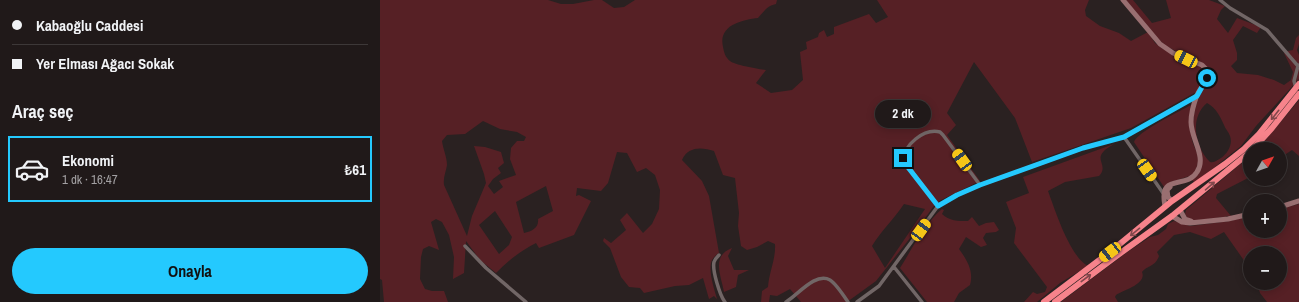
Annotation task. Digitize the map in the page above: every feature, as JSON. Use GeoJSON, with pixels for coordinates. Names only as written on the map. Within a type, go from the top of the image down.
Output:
{"type":"FeatureCollection","features":[{"type":"Feature","properties":{"kind":"highway"},"geometry":{"type":"LineString","coordinates":[[1259,142],[1272,128],[1298,89]]}},
{"type":"Feature","properties":{"kind":"highway"},"geometry":{"type":"LineString","coordinates":[[1043,302],[1110,252],[1165,206],[1226,164],[1244,149],[1298,89]]}},
{"type":"Feature","properties":{"kind":"highway"},"geometry":{"type":"LineString","coordinates":[[1055,302],[1180,210],[1243,158]]}},
{"type":"Feature","properties":{"kind":"highway"},"geometry":{"type":"LineString","coordinates":[[1172,201],[1179,205],[1180,210]]}},
{"type":"Feature","properties":{"kind":"highway"},"geometry":{"type":"LineString","coordinates":[[1165,206],[1168,214],[1172,216]]}},
{"type":"Feature","properties":{"kind":"street"},"geometry":{"type":"LineString","coordinates":[[1123,0],[1160,44],[1207,70],[1207,78],[1194,103],[1191,122],[1193,136],[1200,154],[1198,171],[1193,177],[1167,187],[1163,193]]}},
{"type":"Feature","properties":{"kind":"street"},"geometry":{"type":"LineString","coordinates":[[1220,0],[1230,8],[1267,30],[1298,65],[1294,81],[1298,89]]}},
{"type":"Feature","properties":{"kind":"street"},"geometry":{"type":"LineString","coordinates":[[857,302],[879,286],[938,206],[980,185],[1083,148],[1124,137],[1197,96]]}},
{"type":"Feature","properties":{"kind":"street"},"geometry":{"type":"LineString","coordinates":[[938,206],[904,161],[905,152],[911,143],[930,131],[940,132],[943,135],[980,185]]}},
{"type":"Feature","properties":{"kind":"street"},"geometry":{"type":"LineString","coordinates":[[1124,137],[1163,193],[1165,206]]}},
{"type":"Feature","properties":{"kind":"street"},"geometry":{"type":"LineString","coordinates":[[1172,201],[1167,194],[1168,190],[1173,184]]}},
{"type":"Feature","properties":{"kind":"street"},"geometry":{"type":"LineString","coordinates":[[1287,205],[1299,201]]}},
{"type":"Feature","properties":{"kind":"street"},"geometry":{"type":"LineString","coordinates":[[1180,210],[1188,221],[1196,222]]}},
{"type":"Feature","properties":{"kind":"street"},"geometry":{"type":"LineString","coordinates":[[1172,216],[1186,223],[1228,219],[1243,216]]}},
{"type":"Feature","properties":{"kind":"street"},"geometry":{"type":"LineString","coordinates":[[465,246],[486,268],[526,302]]}},
{"type":"Feature","properties":{"kind":"street"},"geometry":{"type":"LineString","coordinates":[[719,255],[715,260],[714,267],[720,293],[725,302]]}},
{"type":"Feature","properties":{"kind":"street"},"geometry":{"type":"LineString","coordinates":[[894,267],[922,302]]}},
{"type":"Feature","properties":{"kind":"street"},"geometry":{"type":"LineString","coordinates":[[786,302],[815,280],[823,278],[830,280],[848,302]]}},
{"type":"Feature","properties":{"kind":"shaded area"},"geometry":{"type":"Polygon","coordinates":[[[380,0],[548,0],[561,4],[573,4],[602,0],[614,8],[624,7],[635,0],[777,0],[776,4],[767,8],[758,18],[745,20],[733,25],[724,33],[722,40],[724,53],[730,61],[752,68],[766,70],[756,83],[771,93],[792,90],[803,80],[800,52],[807,49],[806,42],[818,37],[819,33],[824,30],[827,37],[834,34],[834,27],[869,14],[876,23],[888,17],[877,0],[1089,0],[1085,10],[1086,16],[1100,26],[1119,33],[1131,41],[1148,32],[1155,43],[1163,49],[1203,68],[1206,71],[1206,77],[1196,92],[1131,128],[1032,162],[1015,118],[974,62],[947,113],[956,125],[947,135],[980,181],[941,200],[933,207],[876,281],[847,302],[801,302],[790,289],[777,296],[770,295],[769,302],[761,302],[762,291],[768,287],[775,244],[768,241],[747,250],[741,246],[738,226],[739,213],[735,178],[723,175],[714,151],[700,148],[688,152],[682,160],[702,181],[709,196],[719,253],[715,256],[711,263],[712,281],[717,299],[714,296],[709,299],[703,278],[689,285],[675,286],[644,293],[640,288],[629,287],[621,277],[610,248],[603,241],[604,238],[611,243],[626,230],[620,220],[627,213],[643,233],[652,224],[659,209],[660,190],[655,175],[646,168],[637,172],[627,153],[617,152],[608,183],[601,191],[577,188],[576,196],[579,195],[591,201],[574,235],[539,248],[536,243],[514,256],[496,273],[480,260],[466,241],[464,273],[453,279],[454,257],[449,235],[442,222],[436,219],[431,222],[439,250],[429,246],[423,249],[420,279],[425,289],[432,291],[444,291],[448,302],[384,302],[382,280],[380,279],[380,0]],[[483,121],[465,134],[447,135],[442,141],[447,165],[444,185],[467,236],[472,216],[486,183],[474,146],[485,147],[501,152],[504,163],[498,168],[501,173],[493,179],[488,186],[494,194],[503,187],[499,181],[516,175],[510,159],[511,148],[517,141],[524,141],[526,137],[517,132],[500,129],[483,121]],[[546,186],[516,202],[524,233],[534,229],[537,225],[538,219],[553,211],[546,186]],[[904,204],[872,246],[885,268],[925,209],[904,204]],[[495,211],[479,225],[499,254],[509,245],[512,237],[495,211]]]}},
{"type":"Feature","properties":{"kind":"shaded area"},"geometry":{"type":"Polygon","coordinates":[[[1126,0],[1133,0],[1152,23],[1171,18],[1166,0],[1209,0],[1225,6],[1221,10],[1217,19],[1228,33],[1237,18],[1261,27],[1257,33],[1243,26],[1233,40],[1237,53],[1237,60],[1231,66],[1237,73],[1258,75],[1284,85],[1291,80],[1293,72],[1284,53],[1293,50],[1296,38],[1299,35],[1297,50],[1299,55],[1299,79],[1256,126],[1241,146],[1195,183],[1192,180],[1201,167],[1202,160],[1193,122],[1197,104],[1210,71],[1207,67],[1166,46],[1157,38],[1126,0]],[[1207,103],[1201,109],[1196,124],[1198,141],[1205,156],[1210,162],[1215,162],[1226,154],[1231,142],[1231,139],[1219,115],[1207,103]]]}},
{"type":"Feature","properties":{"kind":"shaded area"},"geometry":{"type":"Polygon","coordinates":[[[1299,100],[1299,156],[1292,150],[1287,153],[1287,142],[1264,142],[1299,100]]]}},
{"type":"Feature","properties":{"kind":"shaded area"},"geometry":{"type":"Polygon","coordinates":[[[1191,105],[1190,130],[1198,162],[1193,175],[1171,182],[1164,187],[1134,142],[1150,127],[1191,105]]]}},
{"type":"Feature","properties":{"kind":"shaded area"},"geometry":{"type":"Polygon","coordinates":[[[1114,144],[1106,149],[1102,154],[1101,161],[1103,168],[1099,176],[1065,182],[1048,191],[1069,243],[1081,261],[1088,266],[1060,283],[1037,302],[1024,302],[1033,292],[1037,294],[1045,292],[1047,287],[1014,243],[1016,228],[1006,202],[1029,193],[1023,177],[1114,144]]]}},
{"type":"Feature","properties":{"kind":"shaded area"},"geometry":{"type":"Polygon","coordinates":[[[1243,162],[1243,181],[1217,194],[1216,198],[1231,216],[1193,221],[1188,219],[1185,214],[1186,210],[1243,162]]]}},
{"type":"Feature","properties":{"kind":"shaded area"},"geometry":{"type":"Polygon","coordinates":[[[1299,204],[1299,302],[1267,302],[1259,290],[1287,290],[1287,246],[1243,246],[1243,259],[1224,232],[1211,239],[1190,232],[1174,235],[1157,252],[1159,256],[1156,262],[1142,272],[1143,276],[1141,280],[1134,286],[1116,295],[1115,297],[1118,302],[1061,302],[1126,253],[1150,237],[1158,235],[1166,229],[1168,224],[1174,221],[1190,226],[1230,221],[1243,218],[1243,238],[1287,238],[1287,207],[1299,204]]]}},
{"type":"Feature","properties":{"kind":"shaded area"},"geometry":{"type":"Polygon","coordinates":[[[942,209],[944,210],[942,214],[951,219],[957,221],[968,221],[972,217],[979,226],[994,222],[999,230],[996,232],[986,233],[983,238],[987,245],[981,247],[966,237],[959,249],[969,266],[971,280],[970,285],[959,293],[954,302],[927,302],[900,268],[924,229],[942,209]]]}},
{"type":"Feature","properties":{"kind":"shaded area"},"geometry":{"type":"Polygon","coordinates":[[[732,248],[728,256],[734,270],[749,270],[738,275],[736,287],[724,292],[719,261],[721,256],[726,251],[732,248]]]}},
{"type":"Feature","properties":{"kind":"route"},"geometry":{"type":"LineString","coordinates":[[903,158],[907,166],[938,206],[957,195],[980,185],[1083,148],[1124,137],[1197,96],[1207,78]]}}]}
